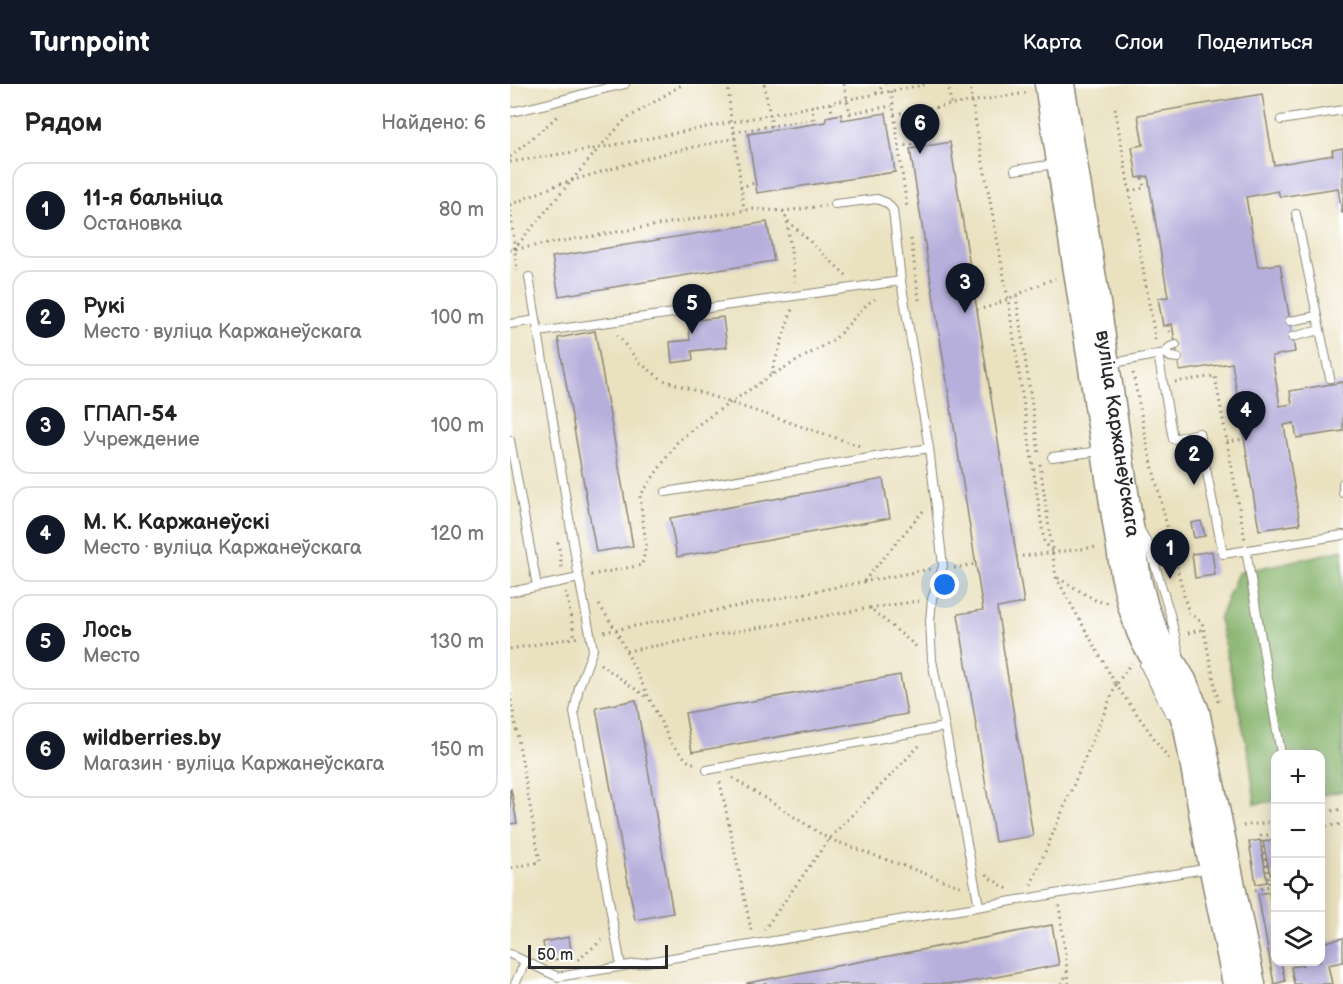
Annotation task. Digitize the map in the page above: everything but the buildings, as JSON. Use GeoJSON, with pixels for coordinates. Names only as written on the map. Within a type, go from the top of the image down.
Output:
{"type":"FeatureCollection","features":[{"type":"Feature","properties":{"kind":"street","name":"вуліца Каржанеўскага"},"geometry":{"type":"LineString","coordinates":[[1063,84],[1067,162],[1111,450],[1122,574],[1118,604],[1174,695],[1185,727],[1180,755],[1204,835],[1220,866],[1254,984]]}},
{"type":"Feature","properties":{"kind":"street","name":"вуліца Каржанеўскага"},"geometry":{"type":"LineString","coordinates":[[1036,89],[1067,162]]}},
{"type":"Feature","properties":{"kind":"street","name":"вуліца Каржанеўскага"},"geometry":{"type":"LineString","coordinates":[[1111,450],[1129,510],[1140,580],[1148,607],[1160,639],[1185,680],[1198,711],[1234,984]]}},
{"type":"Feature","properties":{"kind":"lane"},"geometry":{"type":"LineString","coordinates":[[510,112],[530,108],[595,87],[625,84]]}},
{"type":"Feature","properties":{"kind":"lane"},"geometry":{"type":"LineString","coordinates":[[1281,120],[1343,110]]}},
{"type":"Feature","properties":{"kind":"lane"},"geometry":{"type":"LineString","coordinates":[[1015,170],[1067,162]]}},
{"type":"Feature","properties":{"kind":"lane"},"geometry":{"type":"LineString","coordinates":[[835,204],[877,199],[887,203],[892,210],[901,281],[929,448],[943,566],[932,599],[930,621],[940,728],[979,906]]}},
{"type":"Feature","properties":{"kind":"lane"},"geometry":{"type":"LineString","coordinates":[[1296,214],[1330,378]]}},
{"type":"Feature","properties":{"kind":"lane"},"geometry":{"type":"LineString","coordinates":[[529,278],[593,649],[579,687],[574,711],[621,966]]}},
{"type":"Feature","properties":{"kind":"lane"},"geometry":{"type":"LineString","coordinates":[[538,332],[901,281]]}},
{"type":"Feature","properties":{"kind":"lane"},"geometry":{"type":"LineString","coordinates":[[1290,321],[1317,316]]}},
{"type":"Feature","properties":{"kind":"lane"},"geometry":{"type":"LineString","coordinates":[[510,324],[536,320]]}},
{"type":"Feature","properties":{"kind":"lane"},"geometry":{"type":"LineString","coordinates":[[1292,337],[1320,330]]}},
{"type":"Feature","properties":{"kind":"lane"},"geometry":{"type":"LineString","coordinates":[[1099,366],[1160,352],[1176,345]]}},
{"type":"Feature","properties":{"kind":"lane"},"geometry":{"type":"LineString","coordinates":[[1160,352],[1178,358]]}},
{"type":"Feature","properties":{"kind":"lane"},"geometry":{"type":"LineString","coordinates":[[1160,352],[1173,439],[1199,433],[1222,554],[1343,535]]}},
{"type":"Feature","properties":{"kind":"lane"},"geometry":{"type":"LineString","coordinates":[[510,440],[537,586]]}},
{"type":"Feature","properties":{"kind":"lane"},"geometry":{"type":"LineString","coordinates":[[666,492],[929,448]]}},
{"type":"Feature","properties":{"kind":"lane"},"geometry":{"type":"LineString","coordinates":[[1052,457],[1111,450]]}},
{"type":"Feature","properties":{"kind":"lane"},"geometry":{"type":"LineString","coordinates":[[1343,483],[1343,493]]}},
{"type":"Feature","properties":{"kind":"lane"},"geometry":{"type":"LineString","coordinates":[[1246,550],[1280,750]]}},
{"type":"Feature","properties":{"kind":"lane"},"geometry":{"type":"LineString","coordinates":[[510,591],[579,578]]}},
{"type":"Feature","properties":{"kind":"lane"},"geometry":{"type":"LineString","coordinates":[[1118,604],[1180,755]]}},
{"type":"Feature","properties":{"kind":"lane"},"geometry":{"type":"LineString","coordinates":[[707,770],[940,728]]}},
{"type":"Feature","properties":{"kind":"lane"},"geometry":{"type":"LineString","coordinates":[[510,954],[558,977],[1220,866]]}},
{"type":"Feature","properties":{"kind":"lane"},"geometry":{"type":"LineString","coordinates":[[515,984],[525,962]]}},
{"type":"Feature","properties":{"kind":"path"},"geometry":{"type":"LineString","coordinates":[[512,250],[598,148],[625,120],[683,84]]}},
{"type":"Feature","properties":{"kind":"path"},"geometry":{"type":"LineString","coordinates":[[728,84],[744,210]]}},
{"type":"Feature","properties":{"kind":"path"},"geometry":{"type":"LineString","coordinates":[[764,84],[772,126]]}},
{"type":"Feature","properties":{"kind":"path"},"geometry":{"type":"LineString","coordinates":[[844,84],[850,119]]}},
{"type":"Feature","properties":{"kind":"path"},"geometry":{"type":"LineString","coordinates":[[875,94],[885,84]]}},
{"type":"Feature","properties":{"kind":"path"},"geometry":{"type":"LineString","coordinates":[[510,162],[598,148],[927,84]]}},
{"type":"Feature","properties":{"kind":"path"},"geometry":{"type":"LineString","coordinates":[[948,84],[951,104]]}},
{"type":"Feature","properties":{"kind":"path"},"geometry":{"type":"LineString","coordinates":[[970,84],[1008,299],[1044,541],[1053,553]]}},
{"type":"Feature","properties":{"kind":"path"},"geometry":{"type":"LineString","coordinates":[[894,114],[1036,89]]}},
{"type":"Feature","properties":{"kind":"path"},"geometry":{"type":"LineString","coordinates":[[891,91],[908,212]]}},
{"type":"Feature","properties":{"kind":"path"},"geometry":{"type":"LineString","coordinates":[[831,103],[832,116]]}},
{"type":"Feature","properties":{"kind":"path"},"geometry":{"type":"LineString","coordinates":[[734,132],[815,122],[812,106]]}},
{"type":"Feature","properties":{"kind":"path"},"geometry":{"type":"LineString","coordinates":[[850,113],[893,106]]}},
{"type":"Feature","properties":{"kind":"path"},"geometry":{"type":"LineString","coordinates":[[1115,108],[1160,352]]}},
{"type":"Feature","properties":{"kind":"path"},"geometry":{"type":"LineString","coordinates":[[510,157],[559,115]]}},
{"type":"Feature","properties":{"kind":"path"},"geometry":{"type":"LineString","coordinates":[[512,250],[510,205],[557,185],[654,156],[735,138]]}},
{"type":"Feature","properties":{"kind":"path"},"geometry":{"type":"LineString","coordinates":[[899,146],[919,144],[919,147]]}},
{"type":"Feature","properties":{"kind":"path"},"geometry":{"type":"LineString","coordinates":[[1129,191],[1144,188],[1142,177]]}},
{"type":"Feature","properties":{"kind":"path"},"geometry":{"type":"LineString","coordinates":[[740,187],[755,183]]}},
{"type":"Feature","properties":{"kind":"path"},"geometry":{"type":"LineString","coordinates":[[512,250],[744,210],[783,211],[835,204]]}},
{"type":"Feature","properties":{"kind":"path"},"geometry":{"type":"LineString","coordinates":[[771,376],[797,296],[787,220],[783,211]]}},
{"type":"Feature","properties":{"kind":"path"},"geometry":{"type":"LineString","coordinates":[[787,220],[858,287]]}},
{"type":"Feature","properties":{"kind":"path"},"geometry":{"type":"LineString","coordinates":[[911,234],[920,301]]}},
{"type":"Feature","properties":{"kind":"path"},"geometry":{"type":"LineString","coordinates":[[579,578],[642,565],[646,545],[640,496],[678,441],[703,421],[771,376],[834,340],[867,304],[901,281],[916,278]]}},
{"type":"Feature","properties":{"kind":"path"},"geometry":{"type":"LineString","coordinates":[[977,310],[992,306],[1055,278]]}},
{"type":"Feature","properties":{"kind":"path"},"geometry":{"type":"LineString","coordinates":[[1016,296],[1056,577],[1116,685],[1180,755]]}},
{"type":"Feature","properties":{"kind":"path"},"geometry":{"type":"LineString","coordinates":[[605,322],[640,363],[663,380],[887,455]]}},
{"type":"Feature","properties":{"kind":"path"},"geometry":{"type":"LineString","coordinates":[[1130,360],[1177,570],[1189,613],[1202,622],[1221,715]]}},
{"type":"Feature","properties":{"kind":"path"},"geometry":{"type":"LineString","coordinates":[[1227,442],[1244,439]]}},
{"type":"Feature","properties":{"kind":"path"},"geometry":{"type":"LineString","coordinates":[[863,582],[934,497]]}},
{"type":"Feature","properties":{"kind":"path"},"geometry":{"type":"LineString","coordinates":[[1016,557],[1106,546]]}},
{"type":"Feature","properties":{"kind":"path"},"geometry":{"type":"LineString","coordinates":[[952,578],[954,568],[976,564]]}},
{"type":"Feature","properties":{"kind":"path"},"geometry":{"type":"LineString","coordinates":[[616,630],[943,566]]}},
{"type":"Feature","properties":{"kind":"path"},"geometry":{"type":"LineString","coordinates":[[1056,577],[1097,602],[1118,604]]}},
{"type":"Feature","properties":{"kind":"path"},"geometry":{"type":"LineString","coordinates":[[626,651],[932,599]]}},
{"type":"Feature","properties":{"kind":"path"},"geometry":{"type":"LineString","coordinates":[[870,608],[932,660]]}},
{"type":"Feature","properties":{"kind":"path"},"geometry":{"type":"LineString","coordinates":[[510,649],[591,635]]}},
{"type":"Feature","properties":{"kind":"path"},"geometry":{"type":"LineString","coordinates":[[590,657],[650,699]]}},
{"type":"Feature","properties":{"kind":"path"},"geometry":{"type":"LineString","coordinates":[[1069,984],[1056,882],[1030,887],[1116,685],[1131,663]]}},
{"type":"Feature","properties":{"kind":"path"},"geometry":{"type":"LineString","coordinates":[[510,694],[540,862],[510,868]]}},
{"type":"Feature","properties":{"kind":"path"},"geometry":{"type":"LineString","coordinates":[[754,944],[829,838],[940,728]]}},
{"type":"Feature","properties":{"kind":"path"},"geometry":{"type":"LineString","coordinates":[[717,768],[754,944]]}},
{"type":"Feature","properties":{"kind":"path"},"geometry":{"type":"LineString","coordinates":[[1325,812],[1343,809]]}},
{"type":"Feature","properties":{"kind":"path"},"geometry":{"type":"LineString","coordinates":[[1243,826],[1271,822]]}},
{"type":"Feature","properties":{"kind":"path"},"geometry":{"type":"LineString","coordinates":[[1325,826],[1343,824]]}},
{"type":"Feature","properties":{"kind":"path"},"geometry":{"type":"LineString","coordinates":[[1255,890],[1270,886],[1261,836],[1271,835]]}},
{"type":"Feature","properties":{"kind":"path"},"geometry":{"type":"LineString","coordinates":[[986,866],[988,877],[1008,889]]}},
{"type":"Feature","properties":{"kind":"path"},"geometry":{"type":"LineString","coordinates":[[558,977],[614,930]]}},
{"type":"Feature","properties":{"kind":"path"},"geometry":{"type":"LineString","coordinates":[[1062,984],[1068,971]]}},
{"type":"Feature","properties":{"kind":"green space"},"geometry":{"type":"Polygon","coordinates":[[[1343,550],[1343,791],[1325,794],[1325,750],[1271,750],[1271,802],[1255,804],[1249,756],[1219,619],[1238,573],[1343,550]]]}},
{"type":"Feature","properties":{"kind":"place","name":"wildberries.by"},"geometry":{"type":"Point","coordinates":[920,154]}},
{"type":"Feature","properties":{"kind":"place","name":"ГПАП-54"},"geometry":{"type":"Point","coordinates":[965,313]}},
{"type":"Feature","properties":{"kind":"place","name":"Лось"},"geometry":{"type":"Point","coordinates":[692,334]}},
{"type":"Feature","properties":{"kind":"place","name":"М. К. Каржанеўскі"},"geometry":{"type":"Point","coordinates":[1246,441]}},
{"type":"Feature","properties":{"kind":"place","name":"Рукі"},"geometry":{"type":"Point","coordinates":[1194,485]}},
{"type":"Feature","properties":{"kind":"place","name":"11-я бальніца"},"geometry":{"type":"Point","coordinates":[1170,579]}}]}
